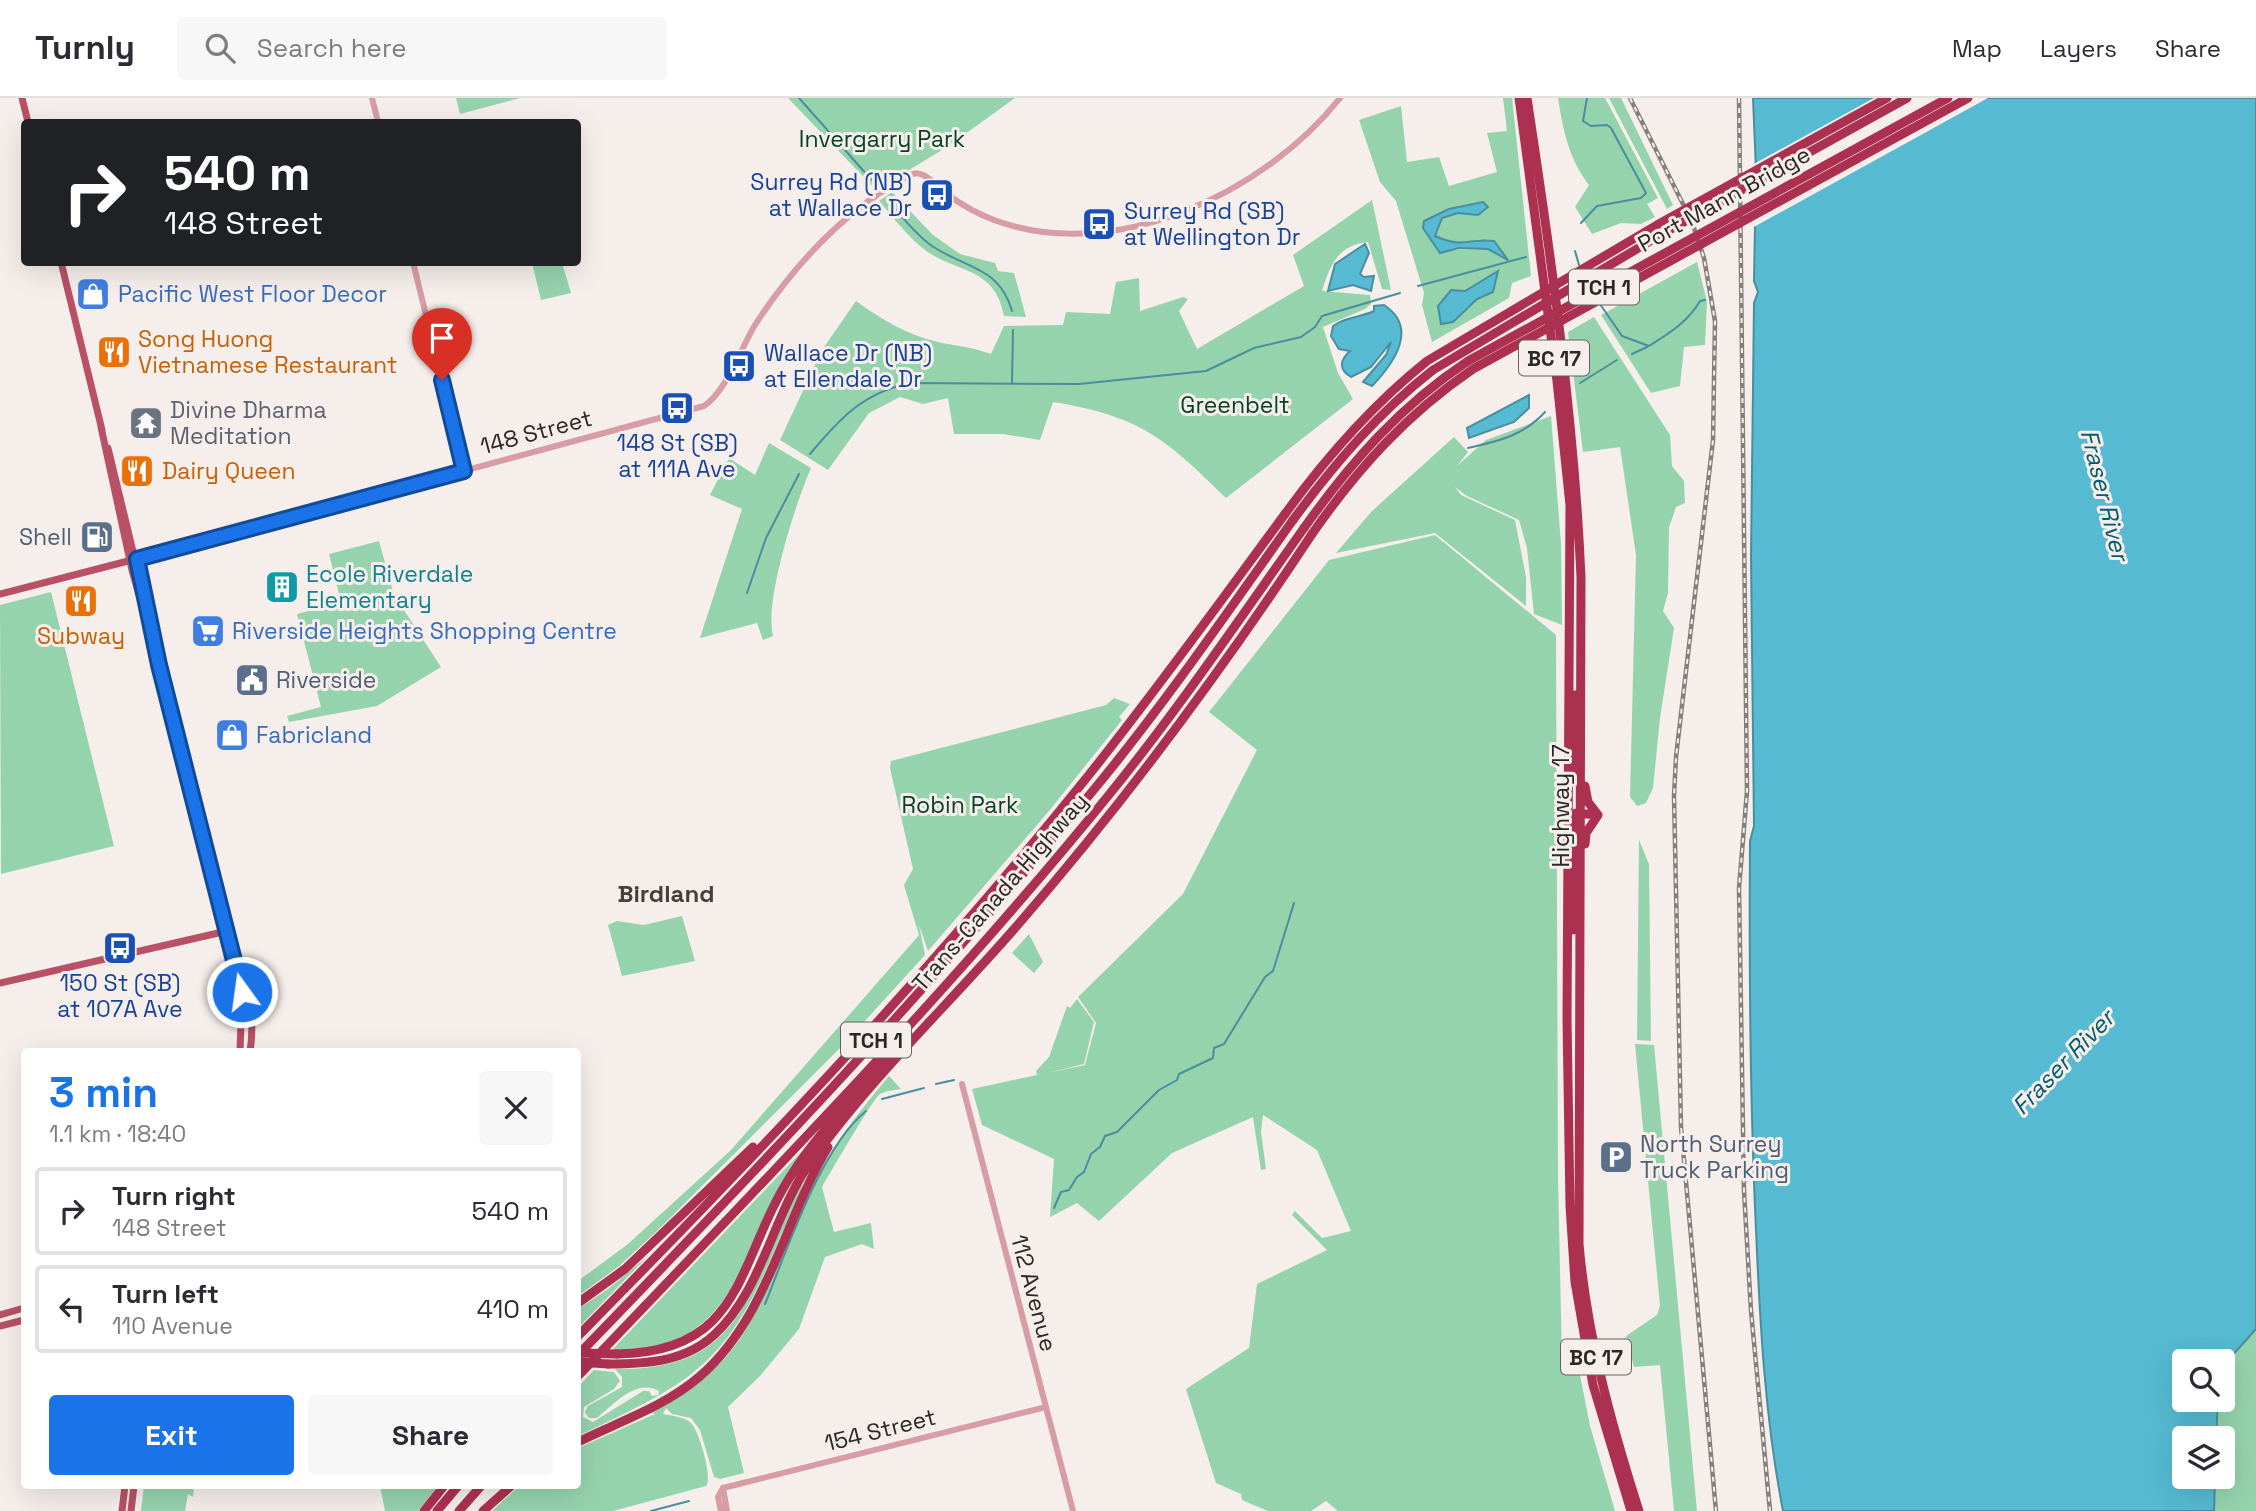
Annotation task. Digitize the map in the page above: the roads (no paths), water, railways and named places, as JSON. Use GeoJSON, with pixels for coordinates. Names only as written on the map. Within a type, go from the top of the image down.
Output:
{"type":"FeatureCollection","features":[{"type":"Feature","properties":{"kind":"highway","name":"Highway 17"},"geometry":{"type":"LineString","coordinates":[[1519,98],[1567,467],[1570,620],[1567,1019],[1570,1206],[1575,1282],[1593,1385],[1631,1511]]}},
{"type":"Feature","properties":{"kind":"highway","name":"Highway 17"},"geometry":{"type":"LineString","coordinates":[[1527,98],[1570,424],[1578,509],[1581,704],[1578,1198],[1582,1281],[1601,1383],[1639,1511]]}},
{"type":"Feature","properties":{"kind":"highway"},"geometry":{"type":"LineString","coordinates":[[581,1333],[817,1086],[984,899],[1087,777],[1289,517],[1352,429],[1394,388],[1427,361],[1657,225],[1887,98]]}},
{"type":"Feature","properties":{"kind":"highway","name":"Port Mann Bridge"},"geometry":{"type":"LineString","coordinates":[[1289,517],[1353,442],[1401,395],[1433,370],[1490,333],[1662,234],[1908,98]]}},
{"type":"Feature","properties":{"kind":"highway","name":"Port Mann Bridge"},"geometry":{"type":"LineString","coordinates":[[1308,531],[1346,470],[1380,431],[1409,404],[1468,361],[1948,98]]}},
{"type":"Feature","properties":{"kind":"highway"},"geometry":{"type":"LineString","coordinates":[[581,1362],[657,1362],[680,1355],[705,1342],[726,1323],[746,1292],[797,1181],[866,1095],[1017,926],[1119,804],[1211,684],[1308,531],[1388,438],[1416,412],[1474,369],[1968,98]]}},
{"type":"Feature","properties":{"kind":"highway","name":"Trans-Canada Highway"},"geometry":{"type":"LineString","coordinates":[[581,1351],[871,1046],[995,908],[1144,726],[1289,517]]}},
{"type":"Feature","properties":{"kind":"highway","name":"Trans-Canada Highway"},"geometry":{"type":"LineString","coordinates":[[581,1373],[912,1024],[1109,795],[1308,531]]}},
{"type":"Feature","properties":{"kind":"highway"},"geometry":{"type":"LineString","coordinates":[[1570,620],[1574,654],[1574,810],[1580,815],[1598,816]]}},
{"type":"Feature","properties":{"kind":"highway"},"geometry":{"type":"LineString","coordinates":[[1581,704],[1587,798],[1598,816]]}},
{"type":"Feature","properties":{"kind":"highway"},"geometry":{"type":"LineString","coordinates":[[1567,1019],[1573,942],[1574,823],[1580,815]]}},
{"type":"Feature","properties":{"kind":"highway"},"geometry":{"type":"LineString","coordinates":[[1580,937],[1586,837],[1598,816]]}},
{"type":"Feature","properties":{"kind":"highway"},"geometry":{"type":"LineString","coordinates":[[581,1354],[656,1351],[693,1338],[719,1315],[736,1292],[791,1175],[912,1024]]}},
{"type":"Feature","properties":{"kind":"highway"},"geometry":{"type":"LineString","coordinates":[[581,1301],[625,1269],[817,1086]]}},
{"type":"Feature","properties":{"kind":"highway"},"geometry":{"type":"LineString","coordinates":[[581,1440],[678,1392],[698,1378],[730,1345],[760,1295],[813,1172],[866,1095]]}},
{"type":"Feature","properties":{"kind":"highway"},"geometry":{"type":"LineString","coordinates":[[424,1511],[442,1489]]}},
{"type":"Feature","properties":{"kind":"highway"},"geometry":{"type":"LineString","coordinates":[[437,1511],[455,1489]]}},
{"type":"Feature","properties":{"kind":"highway"},"geometry":{"type":"LineString","coordinates":[[460,1511],[478,1489]]}},
{"type":"Feature","properties":{"kind":"highway"},"geometry":{"type":"LineString","coordinates":[[483,1511],[508,1489]]}},
{"type":"Feature","properties":{"kind":"main road"},"geometry":{"type":"LineString","coordinates":[[22,98],[27,119]]}},
{"type":"Feature","properties":{"kind":"main road"},"geometry":{"type":"LineString","coordinates":[[62,266],[133,560],[147,632],[159,665],[252,1025],[250,1048]]}},
{"type":"Feature","properties":{"kind":"main road","name":"148 Street"},"geometry":{"type":"LineString","coordinates":[[0,594],[133,560]]}},
{"type":"Feature","properties":{"kind":"main road"},"geometry":{"type":"LineString","coordinates":[[0,983],[227,931]]}},
{"type":"Feature","properties":{"kind":"main road"},"geometry":{"type":"LineString","coordinates":[[242,992],[242,1048]]}},
{"type":"Feature","properties":{"kind":"main road"},"geometry":{"type":"LineString","coordinates":[[0,1315],[21,1309]]}},
{"type":"Feature","properties":{"kind":"main road"},"geometry":{"type":"LineString","coordinates":[[0,1326],[21,1321]]}},
{"type":"Feature","properties":{"kind":"main road"},"geometry":{"type":"LineString","coordinates":[[122,1511],[125,1489]]}},
{"type":"Feature","properties":{"kind":"main road"},"geometry":{"type":"LineString","coordinates":[[131,1511],[134,1489]]}},
{"type":"Feature","properties":{"kind":"street"},"geometry":{"type":"LineString","coordinates":[[372,98],[378,119]]}},
{"type":"Feature","properties":{"kind":"street","name":"148 Street"},"geometry":{"type":"LineString","coordinates":[[133,560],[693,410],[714,398],[755,324],[806,260],[863,207],[908,176],[920,174],[970,209],[1020,228],[1071,233],[1129,226],[1196,207],[1241,185],[1294,146],[1340,98]]}},
{"type":"Feature","properties":{"kind":"street"},"geometry":{"type":"LineString","coordinates":[[414,266],[464,471]]}},
{"type":"Feature","properties":{"kind":"street","name":"112 Avenue"},"geometry":{"type":"LineString","coordinates":[[962,1084],[1073,1511]]}},
{"type":"Feature","properties":{"kind":"street","name":"154 Street"},"geometry":{"type":"LineString","coordinates":[[723,1488],[1046,1407]]}},
{"type":"Feature","properties":{"kind":"street"},"geometry":{"type":"LineString","coordinates":[[721,1511],[718,1498],[723,1488]]}},
{"type":"Feature","properties":{"kind":"street"},"geometry":{"type":"LineString","coordinates":[[723,1488],[727,1511]]}},
{"type":"Feature","properties":{"kind":"water","name":"Fraser River"},"geometry":{"type":"Polygon","coordinates":[[[1753,98],[2256,98],[2256,1329],[2235,1353],[2235,1349],[2172,1349],[2172,1412],[2217,1412],[2217,1426],[2172,1426],[2172,1489],[2215,1489],[2214,1511],[1783,1511],[1772,1442],[1762,1336],[1751,1084],[1750,841],[1754,826],[1751,556],[1754,303],[1758,292],[1754,281],[1756,171],[1753,98]]]}},
{"type":"Feature","properties":{"kind":"water"},"geometry":{"type":"Polygon","coordinates":[[[1483,202],[1488,207],[1478,215],[1458,213],[1442,218],[1435,236],[1460,243],[1494,241],[1508,260],[1488,249],[1459,248],[1440,253],[1423,228],[1424,221],[1449,209],[1483,202]]]}},
{"type":"Feature","properties":{"kind":"water"},"geometry":{"type":"Polygon","coordinates":[[[1365,244],[1369,253],[1360,274],[1364,277],[1374,276],[1371,291],[1353,285],[1328,291],[1335,264],[1365,244]]]}},
{"type":"Feature","properties":{"kind":"water"},"geometry":{"type":"Polygon","coordinates":[[[1498,271],[1493,292],[1477,299],[1453,322],[1441,324],[1438,306],[1451,290],[1465,291],[1498,271]]]}},
{"type":"Feature","properties":{"kind":"water"},"geometry":{"type":"Polygon","coordinates":[[[1384,305],[1400,324],[1401,335],[1395,356],[1372,386],[1363,382],[1386,355],[1391,342],[1371,367],[1351,377],[1342,368],[1344,358],[1350,351],[1339,349],[1331,336],[1333,326],[1338,323],[1374,311],[1374,306],[1384,305]]]}},
{"type":"Feature","properties":{"kind":"water"},"geometry":{"type":"Polygon","coordinates":[[[1529,395],[1529,408],[1514,422],[1469,438],[1467,428],[1529,395]]]}},
{"type":"Feature","properties":{"kind":"waterway"},"geometry":{"type":"LineString","coordinates":[[799,98],[876,185]]}},
{"type":"Feature","properties":{"kind":"waterway"},"geometry":{"type":"LineString","coordinates":[[1581,223],[1597,206],[1641,198],[1646,193],[1611,128],[1607,125],[1591,126],[1583,121],[1587,98]]}},
{"type":"Feature","properties":{"kind":"waterway"},"geometry":{"type":"LineString","coordinates":[[890,204],[932,246],[990,277],[999,285],[1012,311]]}},
{"type":"Feature","properties":{"kind":"waterway"},"geometry":{"type":"LineString","coordinates":[[1575,251],[1579,265]]}},
{"type":"Feature","properties":{"kind":"waterway"},"geometry":{"type":"LineString","coordinates":[[1418,286],[1526,257]]}},
{"type":"Feature","properties":{"kind":"waterway"},"geometry":{"type":"LineString","coordinates":[[810,454],[842,418],[866,400],[893,387],[910,383],[1079,384],[1206,371],[1254,348],[1301,337],[1315,327],[1322,316],[1400,293]]}},
{"type":"Feature","properties":{"kind":"waterway"},"geometry":{"type":"LineString","coordinates":[[1600,304],[1622,336],[1649,346],[1677,327],[1700,301],[1705,300]]}},
{"type":"Feature","properties":{"kind":"waterway"},"geometry":{"type":"LineString","coordinates":[[1012,384],[1013,330]]}},
{"type":"Feature","properties":{"kind":"waterway"},"geometry":{"type":"LineString","coordinates":[[1632,354],[1647,347]]}},
{"type":"Feature","properties":{"kind":"waterway"},"geometry":{"type":"LineString","coordinates":[[1580,383],[1617,360]]}},
{"type":"Feature","properties":{"kind":"waterway"},"geometry":{"type":"LineString","coordinates":[[1468,448],[1519,432],[1545,412]]}},
{"type":"Feature","properties":{"kind":"waterway"},"geometry":{"type":"LineString","coordinates":[[747,593],[766,538],[799,474]]}},
{"type":"Feature","properties":{"kind":"waterway"},"geometry":{"type":"LineString","coordinates":[[1054,1208],[1061,1192],[1069,1190],[1077,1177],[1084,1172],[1091,1154],[1100,1147],[1105,1136],[1117,1132],[1159,1090],[1177,1080],[1179,1074],[1213,1058],[1214,1048],[1224,1044],[1265,977],[1273,971],[1294,903]]}},
{"type":"Feature","properties":{"kind":"waterway"},"geometry":{"type":"LineString","coordinates":[[936,1084],[954,1080]]}},
{"type":"Feature","properties":{"kind":"waterway"},"geometry":{"type":"LineString","coordinates":[[882,1099],[924,1088]]}},
{"type":"Feature","properties":{"kind":"waterway"},"geometry":{"type":"LineString","coordinates":[[765,1304],[820,1174],[850,1127],[866,1111]]}},
{"type":"Feature","properties":{"kind":"waterway"},"geometry":{"type":"LineString","coordinates":[[651,1511],[689,1501]]}},
{"type":"Feature","properties":{"kind":"railway"},"geometry":{"type":"LineString","coordinates":[[1630,98],[1692,222],[1704,258],[1715,321],[1713,440],[1676,757],[1674,796],[1681,1127],[1716,1511]]}},
{"type":"Feature","properties":{"kind":"railway"},"geometry":{"type":"LineString","coordinates":[[1739,98],[1747,791],[1739,888],[1744,1191],[1751,1311],[1770,1511]]}},
{"type":"Feature","properties":{"kind":"place","name":"Surrey Rd (NB) at Wallace Dr"},"geometry":{"type":"Point","coordinates":[937,195]}},
{"type":"Feature","properties":{"kind":"place","name":"Surrey Rd (SB) at Wellington Dr"},"geometry":{"type":"Point","coordinates":[1099,224]}},
{"type":"Feature","properties":{"kind":"place","name":"Pacific West Floor Decor"},"geometry":{"type":"Point","coordinates":[93,294]}},
{"type":"Feature","properties":{"kind":"place","name":"Song Huong Vietnamese Restaurant"},"geometry":{"type":"Point","coordinates":[114,352]}},
{"type":"Feature","properties":{"kind":"place","name":"Wallace Dr (NB) at Ellendale Dr"},"geometry":{"type":"Point","coordinates":[739,366]}},
{"type":"Feature","properties":{"kind":"place","name":"148 St (SB) at 111A Ave"},"geometry":{"type":"Point","coordinates":[677,408]}},
{"type":"Feature","properties":{"kind":"place","name":"Divine Dharma Meditation"},"geometry":{"type":"Point","coordinates":[146,423]}},
{"type":"Feature","properties":{"kind":"place","name":"Dairy Queen"},"geometry":{"type":"Point","coordinates":[137,471]}},
{"type":"Feature","properties":{"kind":"place","name":"Shell"},"geometry":{"type":"Point","coordinates":[97,537]}},
{"type":"Feature","properties":{"kind":"place","name":"Ecole Riverdale Elementary"},"geometry":{"type":"Point","coordinates":[282,587]}},
{"type":"Feature","properties":{"kind":"place","name":"Subway"},"geometry":{"type":"Point","coordinates":[81,601]}},
{"type":"Feature","properties":{"kind":"place","name":"Riverside Heights Shopping Centre"},"geometry":{"type":"Point","coordinates":[208,631]}},
{"type":"Feature","properties":{"kind":"place","name":"Riverside"},"geometry":{"type":"Point","coordinates":[252,680]}},
{"type":"Feature","properties":{"kind":"place","name":"Fabricland"},"geometry":{"type":"Point","coordinates":[232,735]}},
{"type":"Feature","properties":{"kind":"place","name":"150 St (SB) at 107A Ave"},"geometry":{"type":"Point","coordinates":[120,948]}},
{"type":"Feature","properties":{"kind":"place","name":"North Surrey Truck Parking"},"geometry":{"type":"Point","coordinates":[1616,1157]}},
{"type":"Feature","properties":{"kind":"district","name":"Birdland"},"geometry":{"type":"Point","coordinates":[666,893]}},
{"type":"Feature","properties":{"kind":"park label","name":"Invergarry Park"},"geometry":{"type":"Point","coordinates":[882,139]}},
{"type":"Feature","properties":{"kind":"park label","name":"Greenbelt"},"geometry":{"type":"Point","coordinates":[1235,405]}},
{"type":"Feature","properties":{"kind":"park label","name":"Robin Park"},"geometry":{"type":"Point","coordinates":[960,805]}}]}
